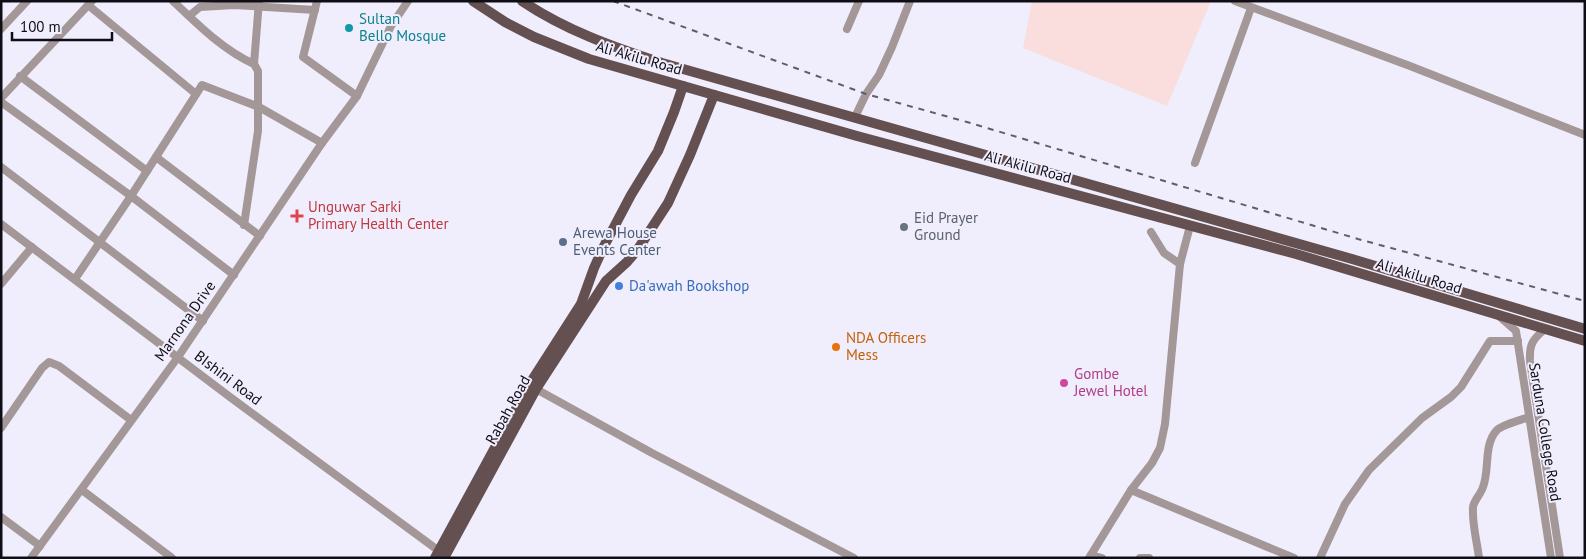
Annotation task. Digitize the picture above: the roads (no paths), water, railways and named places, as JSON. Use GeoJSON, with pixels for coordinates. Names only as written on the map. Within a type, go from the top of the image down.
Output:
{"type":"FeatureCollection","features":[{"type":"Feature","properties":{"kind":"main road","name":"Ali Akilu Road"},"geometry":{"type":"LineString","coordinates":[[473,1],[505,22],[534,37],[589,59],[867,138],[1296,254],[1500,317],[1585,341]]}},
{"type":"Feature","properties":{"kind":"main road","name":"Ali Akilu Road"},"geometry":{"type":"LineString","coordinates":[[522,1],[587,37],[662,63],[1352,259],[1585,329]]}},
{"type":"Feature","properties":{"kind":"main road","name":"Rabah Road"},"geometry":{"type":"LineString","coordinates":[[440,556],[529,385],[581,304],[603,248],[631,195],[658,151],[683,86]]}},
{"type":"Feature","properties":{"kind":"main road","name":"Rabah Road"},"geometry":{"type":"LineString","coordinates":[[440,556],[536,389],[606,281],[638,249],[668,202],[690,155],[714,95]]}},
{"type":"Feature","properties":{"kind":"main road"},"geometry":{"type":"LineString","coordinates":[[1349,270],[1352,259]]}},
{"type":"Feature","properties":{"kind":"street"},"geometry":{"type":"LineString","coordinates":[[1,28],[27,1]]}},
{"type":"Feature","properties":{"kind":"street"},"geometry":{"type":"LineString","coordinates":[[173,1],[225,46],[254,64],[258,71],[258,131],[244,225]]}},
{"type":"Feature","properties":{"kind":"street"},"geometry":{"type":"LineString","coordinates":[[318,1],[303,57],[357,96]]}},
{"type":"Feature","properties":{"kind":"street","name":"Marnona Drive"},"geometry":{"type":"LineString","coordinates":[[32,558],[178,357],[322,143],[357,96],[392,26],[408,1]]}},
{"type":"Feature","properties":{"kind":"street"},"geometry":{"type":"LineString","coordinates":[[847,29],[859,1]]}},
{"type":"Feature","properties":{"kind":"street"},"geometry":{"type":"LineString","coordinates":[[855,117],[892,47],[910,1]]}},
{"type":"Feature","properties":{"kind":"street"},"geometry":{"type":"LineString","coordinates":[[1235,1],[1410,66],[1585,135]]}},
{"type":"Feature","properties":{"kind":"street"},"geometry":{"type":"LineString","coordinates":[[1,98],[90,3],[196,94]]}},
{"type":"Feature","properties":{"kind":"street"},"geometry":{"type":"LineString","coordinates":[[189,16],[200,7],[234,5],[259,4],[315,10]]}},
{"type":"Feature","properties":{"kind":"street"},"geometry":{"type":"LineString","coordinates":[[254,64],[259,4]]}},
{"type":"Feature","properties":{"kind":"street"},"geometry":{"type":"LineString","coordinates":[[1195,163],[1251,8]]}},
{"type":"Feature","properties":{"kind":"street"},"geometry":{"type":"LineString","coordinates":[[20,76],[147,171]]}},
{"type":"Feature","properties":{"kind":"street"},"geometry":{"type":"LineString","coordinates":[[75,279],[202,85],[259,107],[322,143]]}},
{"type":"Feature","properties":{"kind":"street"},"geometry":{"type":"LineString","coordinates":[[1,102],[131,196],[234,274]]}},
{"type":"Feature","properties":{"kind":"street"},"geometry":{"type":"LineString","coordinates":[[156,157],[260,236]]}},
{"type":"Feature","properties":{"kind":"street"},"geometry":{"type":"LineString","coordinates":[[1,167],[203,321]]}},
{"type":"Feature","properties":{"kind":"street","name":"BIshini Road"},"geometry":{"type":"LineString","coordinates":[[1,224],[440,556]]}},
{"type":"Feature","properties":{"kind":"street"},"geometry":{"type":"LineString","coordinates":[[1102,558],[1090,556],[1131,490],[1152,464],[1160,448],[1165,424],[1180,264],[1190,226]]}},
{"type":"Feature","properties":{"kind":"street"},"geometry":{"type":"LineString","coordinates":[[1151,232],[1164,253],[1180,264]]}},
{"type":"Feature","properties":{"kind":"street"},"geometry":{"type":"LineString","coordinates":[[1,284],[32,247]]}},
{"type":"Feature","properties":{"kind":"street","name":"Sarduna College Road"},"geometry":{"type":"LineString","coordinates":[[1500,317],[1516,331],[1551,558]]}},
{"type":"Feature","properties":{"kind":"street","name":"Sarduna College Road"},"geometry":{"type":"LineString","coordinates":[[1546,329],[1534,338],[1529,352],[1560,558]]}},
{"type":"Feature","properties":{"kind":"street"},"geometry":{"type":"LineString","coordinates":[[1320,558],[1345,504],[1369,470],[1422,418],[1451,397],[1461,387],[1490,341],[1518,341]]}},
{"type":"Feature","properties":{"kind":"street"},"geometry":{"type":"LineString","coordinates":[[1,428],[42,368],[49,362],[59,366],[131,420]]}},
{"type":"Feature","properties":{"kind":"street"},"geometry":{"type":"LineString","coordinates":[[536,389],[652,453],[849,557]]}},
{"type":"Feature","properties":{"kind":"street"},"geometry":{"type":"LineString","coordinates":[[1479,558],[1474,531],[1473,505],[1483,487],[1489,446],[1498,429],[1529,417]]}},
{"type":"Feature","properties":{"kind":"street"},"geometry":{"type":"LineString","coordinates":[[82,490],[172,558]]}},
{"type":"Feature","properties":{"kind":"street"},"geometry":{"type":"LineString","coordinates":[[1131,490],[1294,558]]}},
{"type":"Feature","properties":{"kind":"street"},"geometry":{"type":"LineString","coordinates":[[1,518],[40,546]]}},
{"type":"Feature","properties":{"kind":"street"},"geometry":{"type":"LineString","coordinates":[[1140,558],[1149,558]]}},
{"type":"Feature","properties":{"kind":"railway"},"geometry":{"type":"LineString","coordinates":[[613,1],[866,94],[967,122],[1358,239],[1585,301]]}},
{"type":"Feature","properties":{"kind":"place","name":"Sultan Bello Mosque"},"geometry":{"type":"Point","coordinates":[349,28]}},
{"type":"Feature","properties":{"kind":"place","name":"Unguwar Sarki Primary Health Center"},"geometry":{"type":"Point","coordinates":[297,216]}},
{"type":"Feature","properties":{"kind":"place","name":"Eid Prayer Ground"},"geometry":{"type":"Point","coordinates":[904,227]}},
{"type":"Feature","properties":{"kind":"place","name":"Arewa House Events Center"},"geometry":{"type":"Point","coordinates":[563,242]}},
{"type":"Feature","properties":{"kind":"place","name":"Da'awah Bookshop"},"geometry":{"type":"Point","coordinates":[619,286]}},
{"type":"Feature","properties":{"kind":"place","name":"NDA Officers Mess"},"geometry":{"type":"Point","coordinates":[836,347]}},
{"type":"Feature","properties":{"kind":"place","name":"Gombe Jewel Hotel"},"geometry":{"type":"Point","coordinates":[1064,383]}}]}
